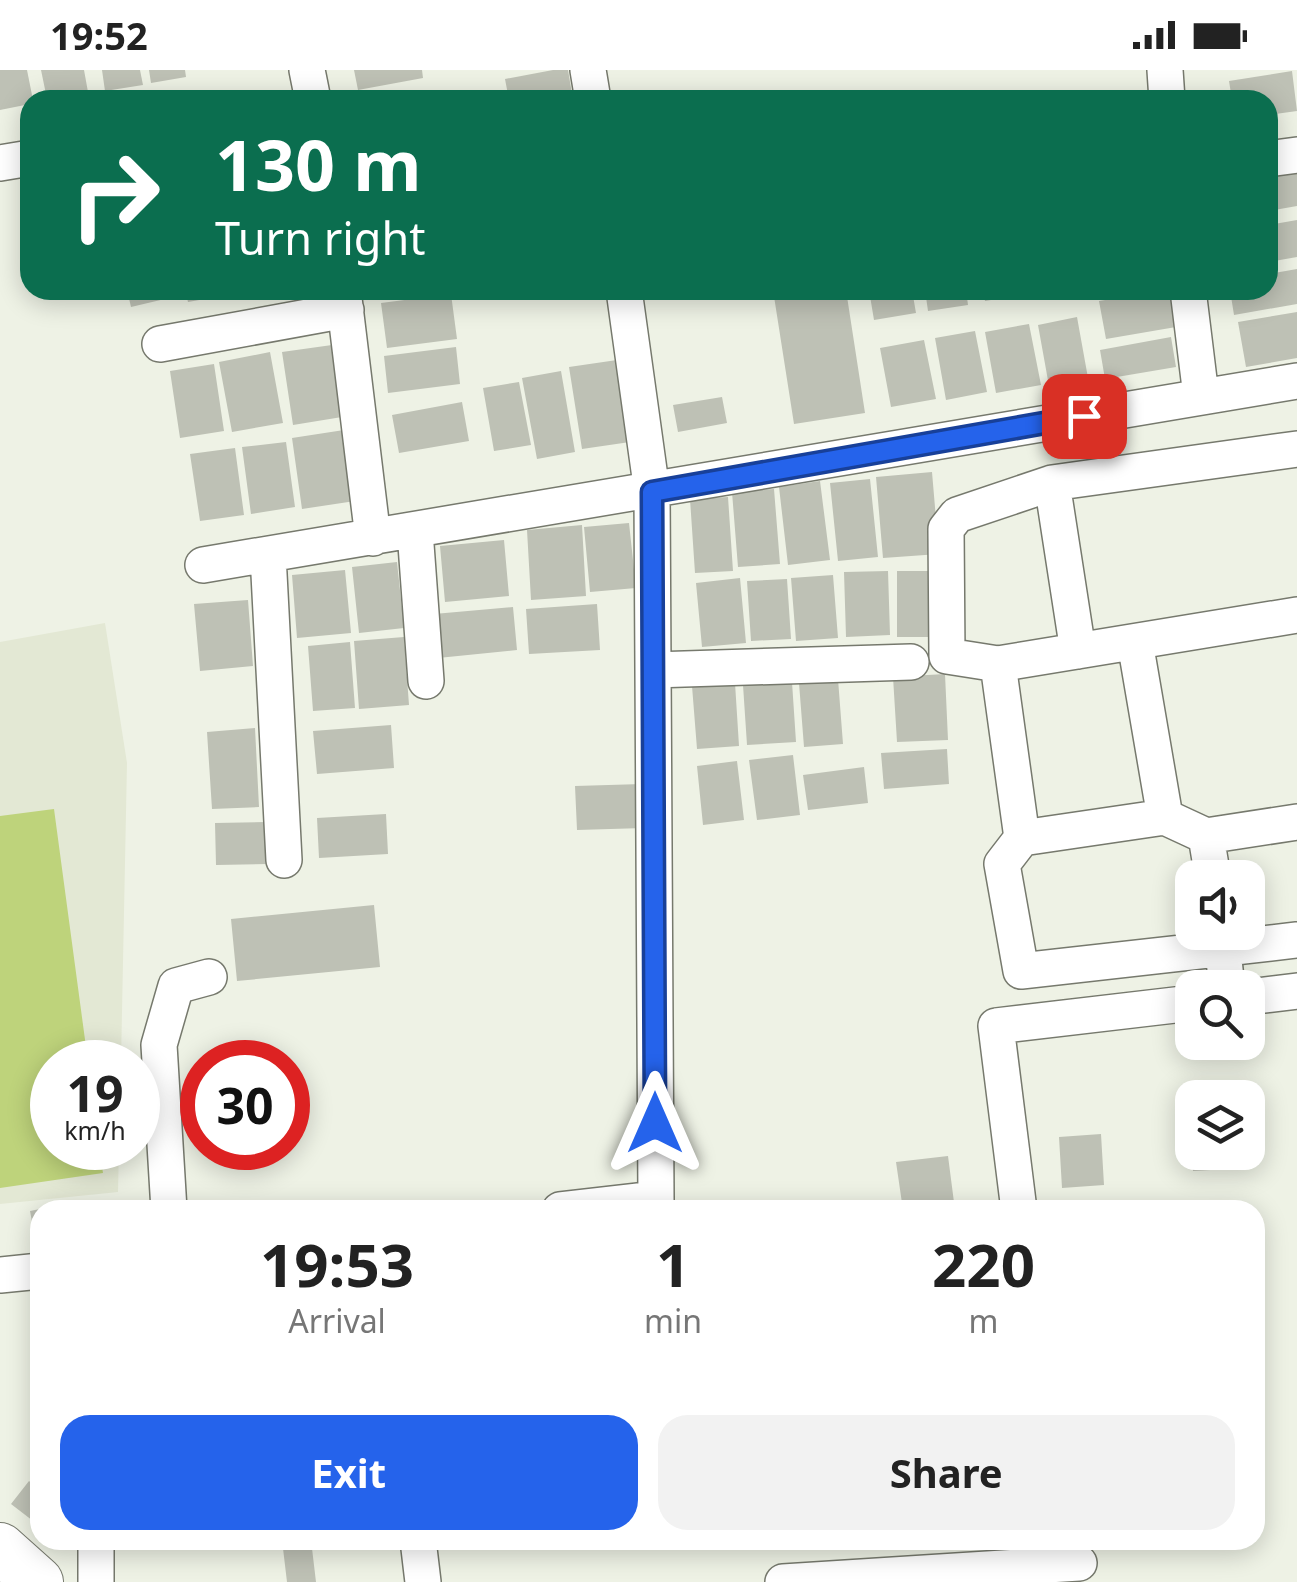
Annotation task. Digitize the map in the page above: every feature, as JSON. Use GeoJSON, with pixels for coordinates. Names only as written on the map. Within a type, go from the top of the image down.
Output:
{"type":"FeatureCollection","features":[{"type":"Feature","properties":{"kind":"street"},"geometry":{"type":"LineString","coordinates":[[160,344],[344,300],[373,538]]}},
{"type":"Feature","properties":{"kind":"street"},"geometry":{"type":"LineString","coordinates":[[625,300],[652,492],[656,1200]]}},
{"type":"Feature","properties":{"kind":"street"},"geometry":{"type":"LineString","coordinates":[[1189,300],[1202,396]]}},
{"type":"Feature","properties":{"kind":"street"},"geometry":{"type":"LineString","coordinates":[[203,565],[1297,381]]}},
{"type":"Feature","properties":{"kind":"street"},"geometry":{"type":"LineString","coordinates":[[1297,449],[1052,483],[958,515],[946,529],[947,656],[998,664],[1297,615]]}},
{"type":"Feature","properties":{"kind":"street"},"geometry":{"type":"LineString","coordinates":[[1052,483],[1078,651]]}},
{"type":"Feature","properties":{"kind":"street"},"geometry":{"type":"LineString","coordinates":[[415,530],[426,681]]}},
{"type":"Feature","properties":{"kind":"street"},"geometry":{"type":"LineString","coordinates":[[268,555],[284,860]]}},
{"type":"Feature","properties":{"kind":"street"},"geometry":{"type":"LineString","coordinates":[[1135,642],[1165,818]]}},
{"type":"Feature","properties":{"kind":"street"},"geometry":{"type":"LineString","coordinates":[[653,670],[911,662]]}},
{"type":"Feature","properties":{"kind":"street"},"geometry":{"type":"LineString","coordinates":[[998,664],[1022,838]]}},
{"type":"Feature","properties":{"kind":"street"},"geometry":{"type":"LineString","coordinates":[[1175,947],[1021,971],[1002,864],[1022,838],[1165,818],[1206,836],[1297,822]]}},
{"type":"Feature","properties":{"kind":"street"},"geometry":{"type":"LineString","coordinates":[[1206,836],[1210,860]]}},
{"type":"Feature","properties":{"kind":"street"},"geometry":{"type":"LineString","coordinates":[[1265,940],[1297,940]]}},
{"type":"Feature","properties":{"kind":"street"},"geometry":{"type":"LineString","coordinates":[[168,1200],[159,1045],[176,986],[209,977]]}},
{"type":"Feature","properties":{"kind":"street"},"geometry":{"type":"LineString","coordinates":[[1265,997],[1296,999]]}},
{"type":"Feature","properties":{"kind":"street"},"geometry":{"type":"LineString","coordinates":[[1018,1200],[996,1026],[1175,1005]]}},
{"type":"Feature","properties":{"kind":"street"},"geometry":{"type":"LineString","coordinates":[[0,1276],[30,1272]]}},
{"type":"Feature","properties":{"kind":"street"},"geometry":{"type":"LineString","coordinates":[[0,1548],[38,1582]]}},
{"type":"Feature","properties":{"kind":"street"},"geometry":{"type":"LineString","coordinates":[[96,1550],[96,1582]]}},
{"type":"Feature","properties":{"kind":"street"},"geometry":{"type":"LineString","coordinates":[[419,1550],[423,1582]]}},
{"type":"Feature","properties":{"kind":"street"},"geometry":{"type":"LineString","coordinates":[[783,1582],[1079,1563]]}},
{"type":"Feature","properties":{"kind":"shaded area"},"geometry":{"type":"Polygon","coordinates":[[[105,623],[127,763],[121,1040],[30,1040],[30,1170],[118,1170],[118,1192],[0,1204],[0,642],[105,623]]]}},
{"type":"Feature","properties":{"kind":"green space"},"geometry":{"type":"Polygon","coordinates":[[[54,809],[85,1040],[30,1040],[30,1170],[103,1173],[0,1188],[0,816],[54,809]]]}},
{"type":"Feature","properties":{"kind":"building"},"geometry":{"type":"Polygon","coordinates":[[[0,70],[27,70],[31,90],[20,90],[20,106],[0,110],[0,70]]]}},
{"type":"Feature","properties":{"kind":"building"},"geometry":{"type":"Polygon","coordinates":[[[41,70],[84,70],[88,90],[45,90],[41,70]]]}},
{"type":"Feature","properties":{"kind":"building"},"geometry":{"type":"Polygon","coordinates":[[[102,70],[140,70],[143,85],[105,90],[102,70]]]}},
{"type":"Feature","properties":{"kind":"building"},"geometry":{"type":"Polygon","coordinates":[[[149,70],[185,70],[186,77],[151,83],[149,70]]]}},
{"type":"Feature","properties":{"kind":"building"},"geometry":{"type":"Polygon","coordinates":[[[354,70],[422,70],[423,78],[358,90],[354,70]]]}},
{"type":"Feature","properties":{"kind":"building"},"geometry":{"type":"Polygon","coordinates":[[[568,70],[571,90],[507,90],[505,79],[568,70]]]}},
{"type":"Feature","properties":{"kind":"building"},"geometry":{"type":"Polygon","coordinates":[[[1292,71],[1297,111],[1278,114],[1278,90],[1230,90],[1229,81],[1292,71]]]}},
{"type":"Feature","properties":{"kind":"building"},"geometry":{"type":"Polygon","coordinates":[[[1297,170],[1297,206],[1278,209],[1278,173],[1297,170]]]}},
{"type":"Feature","properties":{"kind":"building"},"geometry":{"type":"Polygon","coordinates":[[[1297,220],[1297,257],[1278,260],[1278,223],[1297,220]]]}},
{"type":"Feature","properties":{"kind":"building"},"geometry":{"type":"Polygon","coordinates":[[[1297,269],[1297,304],[1234,315],[1232,300],[1278,300],[1278,272],[1297,269]]]}},
{"type":"Feature","properties":{"kind":"building"},"geometry":{"type":"Polygon","coordinates":[[[129,300],[161,300],[131,307],[129,300]]]}},
{"type":"Feature","properties":{"kind":"building"},"geometry":{"type":"Polygon","coordinates":[[[452,300],[457,339],[387,348],[381,303],[452,300]]]}},
{"type":"Feature","properties":{"kind":"building"},"geometry":{"type":"Polygon","coordinates":[[[775,300],[848,300],[865,413],[794,424],[775,300]]]}},
{"type":"Feature","properties":{"kind":"building"},"geometry":{"type":"Polygon","coordinates":[[[871,300],[914,300],[916,313],[874,320],[871,300]]]}},
{"type":"Feature","properties":{"kind":"building"},"geometry":{"type":"Polygon","coordinates":[[[926,300],[967,300],[968,305],[928,311],[926,300]]]}},
{"type":"Feature","properties":{"kind":"building"},"geometry":{"type":"Polygon","coordinates":[[[1172,300],[1176,327],[1106,339],[1099,301],[1172,300]]]}},
{"type":"Feature","properties":{"kind":"building"},"geometry":{"type":"Polygon","coordinates":[[[1297,312],[1297,358],[1246,367],[1238,322],[1297,312]]]}},
{"type":"Feature","properties":{"kind":"building"},"geometry":{"type":"Polygon","coordinates":[[[1077,317],[1088,378],[1049,386],[1038,325],[1077,317]]]}},
{"type":"Feature","properties":{"kind":"building"},"geometry":{"type":"Polygon","coordinates":[[[1029,324],[1041,385],[996,393],[985,332],[1029,324]]]}},
{"type":"Feature","properties":{"kind":"building"},"geometry":{"type":"Polygon","coordinates":[[[975,331],[987,392],[946,400],[935,338],[975,331]]]}},
{"type":"Feature","properties":{"kind":"building"},"geometry":{"type":"Polygon","coordinates":[[[1171,337],[1176,367],[1105,379],[1100,350],[1171,337]]]}},
{"type":"Feature","properties":{"kind":"building"},"geometry":{"type":"Polygon","coordinates":[[[924,340],[936,399],[891,407],[880,348],[924,340]]]}},
{"type":"Feature","properties":{"kind":"building"},"geometry":{"type":"Polygon","coordinates":[[[332,345],[342,417],[293,425],[282,352],[332,345]]]}},
{"type":"Feature","properties":{"kind":"building"},"geometry":{"type":"Polygon","coordinates":[[[456,347],[460,384],[388,393],[384,356],[456,347]]]}},
{"type":"Feature","properties":{"kind":"building"},"geometry":{"type":"Polygon","coordinates":[[[270,352],[283,423],[232,432],[219,362],[270,352]]]}},
{"type":"Feature","properties":{"kind":"building"},"geometry":{"type":"Polygon","coordinates":[[[617,360],[630,442],[582,449],[569,367],[617,360]]]}},
{"type":"Feature","properties":{"kind":"building"},"geometry":{"type":"Polygon","coordinates":[[[214,364],[224,431],[180,438],[170,371],[214,364]]]}},
{"type":"Feature","properties":{"kind":"building"},"geometry":{"type":"Polygon","coordinates":[[[561,371],[575,452],[537,459],[522,378],[561,371]]]}},
{"type":"Feature","properties":{"kind":"building"},"geometry":{"type":"Polygon","coordinates":[[[519,382],[531,445],[494,451],[483,388],[519,382]]]}},
{"type":"Feature","properties":{"kind":"building"},"geometry":{"type":"Polygon","coordinates":[[[722,397],[727,423],[678,432],[673,405],[722,397]]]}},
{"type":"Feature","properties":{"kind":"building"},"geometry":{"type":"Polygon","coordinates":[[[462,402],[469,441],[399,453],[392,415],[462,402]]]}},
{"type":"Feature","properties":{"kind":"building"},"geometry":{"type":"Polygon","coordinates":[[[344,430],[355,501],[302,509],[292,438],[344,430]]]}},
{"type":"Feature","properties":{"kind":"building"},"geometry":{"type":"Polygon","coordinates":[[[286,442],[295,507],[251,514],[242,447],[286,442]]]}},
{"type":"Feature","properties":{"kind":"building"},"geometry":{"type":"Polygon","coordinates":[[[235,448],[244,515],[200,521],[190,454],[235,448]]]}},
{"type":"Feature","properties":{"kind":"building"},"geometry":{"type":"Polygon","coordinates":[[[932,472],[939,554],[883,558],[876,477],[932,472]]]}},
{"type":"Feature","properties":{"kind":"building"},"geometry":{"type":"Polygon","coordinates":[[[870,479],[878,557],[838,561],[830,483],[870,479]]]}},
{"type":"Feature","properties":{"kind":"building"},"geometry":{"type":"Polygon","coordinates":[[[820,481],[830,560],[788,565],[779,487],[820,481]]]}},
{"type":"Feature","properties":{"kind":"building"},"geometry":{"type":"Polygon","coordinates":[[[774,489],[780,564],[738,567],[732,492],[774,489]]]}},
{"type":"Feature","properties":{"kind":"building"},"geometry":{"type":"Polygon","coordinates":[[[728,497],[733,571],[695,573],[690,499],[728,497]]]}},
{"type":"Feature","properties":{"kind":"building"},"geometry":{"type":"Polygon","coordinates":[[[629,523],[636,588],[590,592],[584,527],[629,523]]]}},
{"type":"Feature","properties":{"kind":"building"},"geometry":{"type":"Polygon","coordinates":[[[582,525],[586,596],[531,600],[527,530],[582,525]]]}},
{"type":"Feature","properties":{"kind":"building"},"geometry":{"type":"Polygon","coordinates":[[[504,540],[509,596],[445,602],[440,546],[504,540]]]}},
{"type":"Feature","properties":{"kind":"building"},"geometry":{"type":"Polygon","coordinates":[[[397,562],[404,628],[359,633],[352,567],[397,562]]]}},
{"type":"Feature","properties":{"kind":"building"},"geometry":{"type":"Polygon","coordinates":[[[345,570],[351,633],[297,638],[292,575],[345,570]]]}},
{"type":"Feature","properties":{"kind":"building"},"geometry":{"type":"Polygon","coordinates":[[[888,571],[890,635],[846,637],[844,572],[888,571]]]}},
{"type":"Feature","properties":{"kind":"building"},"geometry":{"type":"Polygon","coordinates":[[[897,571],[940,571],[941,637],[897,637],[897,571]]]}},
{"type":"Feature","properties":{"kind":"building"},"geometry":{"type":"Polygon","coordinates":[[[833,575],[838,638],[796,641],[791,578],[833,575]]]}},
{"type":"Feature","properties":{"kind":"building"},"geometry":{"type":"Polygon","coordinates":[[[740,578],[746,643],[702,647],[696,583],[740,578]]]}},
{"type":"Feature","properties":{"kind":"building"},"geometry":{"type":"Polygon","coordinates":[[[787,579],[791,639],[751,641],[747,581],[787,579]]]}},
{"type":"Feature","properties":{"kind":"building"},"geometry":{"type":"Polygon","coordinates":[[[248,600],[253,666],[200,671],[194,604],[248,600]]]}},
{"type":"Feature","properties":{"kind":"building"},"geometry":{"type":"Polygon","coordinates":[[[597,604],[600,650],[529,654],[526,609],[597,604]]]}},
{"type":"Feature","properties":{"kind":"building"},"geometry":{"type":"Polygon","coordinates":[[[513,607],[517,650],[438,658],[434,614],[513,607]]]}},
{"type":"Feature","properties":{"kind":"building"},"geometry":{"type":"Polygon","coordinates":[[[404,637],[409,705],[359,709],[354,641],[404,637]]]}},
{"type":"Feature","properties":{"kind":"building"},"geometry":{"type":"Polygon","coordinates":[[[350,642],[355,708],[313,711],[308,646],[350,642]]]}},
{"type":"Feature","properties":{"kind":"building"},"geometry":{"type":"Polygon","coordinates":[[[945,674],[948,740],[897,742],[893,677],[945,674]]]}},
{"type":"Feature","properties":{"kind":"building"},"geometry":{"type":"Polygon","coordinates":[[[838,679],[843,744],[804,747],[799,683],[838,679]]]}},
{"type":"Feature","properties":{"kind":"building"},"geometry":{"type":"Polygon","coordinates":[[[792,682],[796,742],[747,745],[743,685],[792,682]]]}},
{"type":"Feature","properties":{"kind":"building"},"geometry":{"type":"Polygon","coordinates":[[[735,683],[739,746],[697,749],[692,686],[735,683]]]}},
{"type":"Feature","properties":{"kind":"building"},"geometry":{"type":"Polygon","coordinates":[[[391,725],[394,768],[317,774],[313,731],[391,725]]]}},
{"type":"Feature","properties":{"kind":"building"},"geometry":{"type":"Polygon","coordinates":[[[255,728],[259,807],[212,809],[207,732],[255,728]]]}},
{"type":"Feature","properties":{"kind":"building"},"geometry":{"type":"Polygon","coordinates":[[[947,749],[949,784],[884,789],[881,753],[947,749]]]}},
{"type":"Feature","properties":{"kind":"building"},"geometry":{"type":"Polygon","coordinates":[[[793,755],[800,815],[757,820],[749,760],[793,755]]]}},
{"type":"Feature","properties":{"kind":"building"},"geometry":{"type":"Polygon","coordinates":[[[737,761],[744,820],[703,825],[697,766],[737,761]]]}},
{"type":"Feature","properties":{"kind":"building"},"geometry":{"type":"Polygon","coordinates":[[[864,767],[868,803],[808,810],[803,775],[864,767]]]}},
{"type":"Feature","properties":{"kind":"building"},"geometry":{"type":"Polygon","coordinates":[[[642,784],[644,828],[577,830],[575,786],[642,784]]]}},
{"type":"Feature","properties":{"kind":"building"},"geometry":{"type":"Polygon","coordinates":[[[386,814],[388,854],[319,858],[317,818],[386,814]]]}},
{"type":"Feature","properties":{"kind":"building"},"geometry":{"type":"Polygon","coordinates":[[[266,822],[267,864],[216,865],[215,823],[266,822]]]}},
{"type":"Feature","properties":{"kind":"building"},"geometry":{"type":"Polygon","coordinates":[[[374,905],[380,967],[237,981],[231,919],[374,905]]]}},
{"type":"Feature","properties":{"kind":"building"},"geometry":{"type":"Polygon","coordinates":[[[1101,1134],[1104,1185],[1062,1188],[1059,1137],[1101,1134]]]}},
{"type":"Feature","properties":{"kind":"building"},"geometry":{"type":"Polygon","coordinates":[[[948,1156],[954,1200],[902,1200],[896,1162],[948,1156]]]}},
{"type":"Feature","properties":{"kind":"building"},"geometry":{"type":"Polygon","coordinates":[[[29,1481],[30,1482],[30,1519],[11,1504],[29,1481]]]}},
{"type":"Feature","properties":{"kind":"building"},"geometry":{"type":"Polygon","coordinates":[[[283,1550],[312,1550],[316,1582],[287,1582],[283,1550]]]}},
{"type":"Feature","properties":{"kind":"route"},"geometry":{"type":"LineString","coordinates":[[655,1123],[652,492],[1084,416]]}}]}
